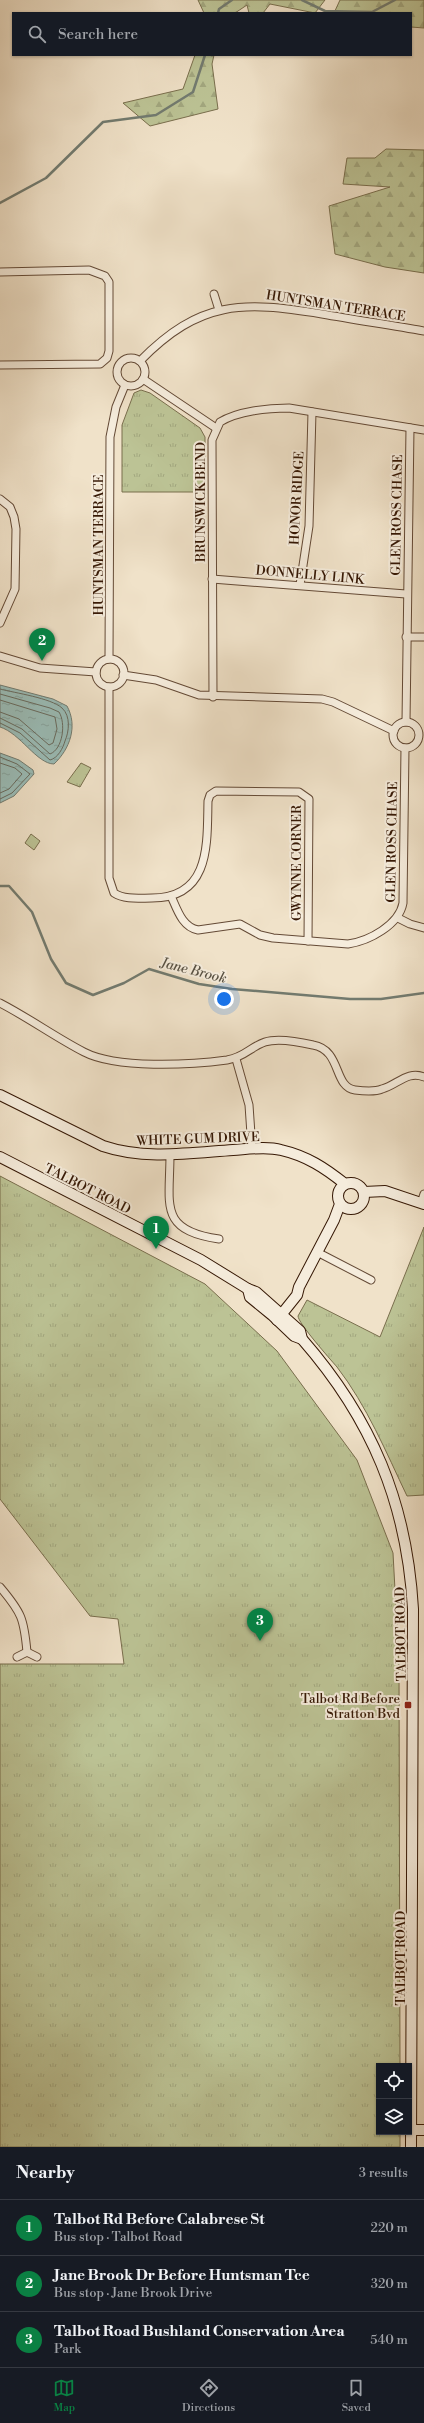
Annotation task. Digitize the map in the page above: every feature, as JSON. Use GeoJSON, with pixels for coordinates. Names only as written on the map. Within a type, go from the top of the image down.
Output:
{"type":"FeatureCollection","features":[{"type":"Feature","properties":{"kind":"main road","name":"WHITE GUM DRIVE"},"geometry":{"type":"LineString","coordinates":[[0,1095],[103,1146],[130,1153],[170,1154],[252,1149],[280,1149],[314,1161],[332,1173],[342,1187]]}},
{"type":"Feature","properties":{"kind":"main road","name":"TALBOT ROAD"},"geometry":{"type":"LineString","coordinates":[[0,1157],[201,1260],[248,1289],[250,1297],[278,1315],[294,1336],[302,1339],[341,1388],[364,1426],[394,1495],[408,1548],[414,1609],[413,2101],[410,2106],[417,2132],[415,2147]]}},
{"type":"Feature","properties":{"kind":"main road"},"geometry":{"type":"LineString","coordinates":[[342,1206],[337,1195],[342,1187],[356,1184],[364,1196]]}},
{"type":"Feature","properties":{"kind":"main road"},"geometry":{"type":"LineString","coordinates":[[364,1196],[385,1191],[423,1200]]}},
{"type":"Feature","properties":{"kind":"main road"},"geometry":{"type":"LineString","coordinates":[[342,1206],[358,1208],[364,1196]]}},
{"type":"Feature","properties":{"kind":"main road"},"geometry":{"type":"LineString","coordinates":[[278,1315],[299,1287],[342,1206]]}},
{"type":"Feature","properties":{"kind":"main road","name":"TALBOT ROAD"},"geometry":{"type":"LineString","coordinates":[[411,2147],[417,2132]]}},
{"type":"Feature","properties":{"kind":"street"},"geometry":{"type":"LineString","coordinates":[[0,272],[89,270],[98,272],[105,276],[109,282],[109,351],[103,362],[100,364],[0,365]]}},
{"type":"Feature","properties":{"kind":"street"},"geometry":{"type":"LineString","coordinates":[[214,294],[219,310]]}},
{"type":"Feature","properties":{"kind":"street","name":"HUNTSMAN TERRACE"},"geometry":{"type":"LineString","coordinates":[[140,361],[168,335],[186,323],[219,310],[241,306],[268,306],[424,331]]}},
{"type":"Feature","properties":{"kind":"street"},"geometry":{"type":"LineString","coordinates":[[130,357],[140,361],[145,368],[143,379],[136,385],[125,385],[117,375],[119,363],[130,357]]}},
{"type":"Feature","properties":{"kind":"street"},"geometry":{"type":"LineString","coordinates":[[143,379],[216,428]]}},
{"type":"Feature","properties":{"kind":"street","name":"HUNTSMAN TERRACE"},"geometry":{"type":"LineString","coordinates":[[109,659],[110,437],[116,407],[125,385]]}},
{"type":"Feature","properties":{"kind":"street","name":"BRUNSWICK BEND"},"geometry":{"type":"LineString","coordinates":[[213,696],[212,440],[216,428],[226,419],[268,409],[289,408],[424,430]]}},
{"type":"Feature","properties":{"kind":"street","name":"HONOR RIDGE"},"geometry":{"type":"LineString","coordinates":[[300,585],[309,526],[312,412]]}},
{"type":"Feature","properties":{"kind":"street","name":"GLEN ROSS CHASE"},"geometry":{"type":"LineString","coordinates":[[406,722],[406,594],[410,428]]}},
{"type":"Feature","properties":{"kind":"street"},"geometry":{"type":"LineString","coordinates":[[0,499],[10,507],[16,528],[15,589],[0,623]]}},
{"type":"Feature","properties":{"kind":"street","name":"DONNELLY LINK"},"geometry":{"type":"LineString","coordinates":[[212,578],[406,594]]}},
{"type":"Feature","properties":{"kind":"street"},"geometry":{"type":"LineString","coordinates":[[406,636],[424,637]]}},
{"type":"Feature","properties":{"kind":"street"},"geometry":{"type":"LineString","coordinates":[[0,656],[40,668],[96,672]]}},
{"type":"Feature","properties":{"kind":"street"},"geometry":{"type":"LineString","coordinates":[[109,659],[118,662],[123,675],[120,682],[109,687],[98,681],[96,672],[99,665],[109,659]]}},
{"type":"Feature","properties":{"kind":"street"},"geometry":{"type":"LineString","coordinates":[[123,675],[144,677],[170,684],[190,694],[322,699],[394,731]]}},
{"type":"Feature","properties":{"kind":"street","name":"GWYNNE CORNER"},"geometry":{"type":"LineString","coordinates":[[109,687],[109,878],[114,892],[129,898],[171,896],[186,887],[195,878],[205,860],[208,801],[210,795],[216,791],[299,792],[309,799],[308,941]]}},
{"type":"Feature","properties":{"kind":"street"},"geometry":{"type":"LineString","coordinates":[[406,722],[416,727],[422,737],[412,746],[405,748],[395,742],[394,731],[398,725],[406,722]]}},
{"type":"Feature","properties":{"kind":"street","name":"GLEN ROSS CHASE"},"geometry":{"type":"LineString","coordinates":[[171,896],[184,922],[192,929],[240,924],[267,937],[354,944],[390,925],[398,918],[403,903],[405,748]]}},
{"type":"Feature","properties":{"kind":"street"},"geometry":{"type":"LineString","coordinates":[[398,918],[410,924],[424,928]]}},
{"type":"Feature","properties":{"kind":"street"},"geometry":{"type":"LineString","coordinates":[[0,1003],[84,1052],[105,1060],[190,1064],[236,1058],[266,1042],[298,1043],[320,1047],[326,1050],[334,1060],[344,1084],[354,1090],[382,1089],[413,1075],[424,1078]]}},
{"type":"Feature","properties":{"kind":"street"},"geometry":{"type":"LineString","coordinates":[[236,1058],[249,1105],[252,1149]]}},
{"type":"Feature","properties":{"kind":"street"},"geometry":{"type":"LineString","coordinates":[[170,1154],[170,1209],[173,1220],[179,1227],[196,1235],[218,1239]]}},
{"type":"Feature","properties":{"kind":"street"},"geometry":{"type":"LineString","coordinates":[[317,1252],[371,1280]]}},
{"type":"Feature","properties":{"kind":"street"},"geometry":{"type":"LineString","coordinates":[[0,1587],[18,1608],[23,1618],[27,1652]]}},
{"type":"Feature","properties":{"kind":"street"},"geometry":{"type":"LineString","coordinates":[[27,1652],[37,1657]]}},
{"type":"Feature","properties":{"kind":"street"},"geometry":{"type":"LineString","coordinates":[[17,1657],[27,1652]]}},
{"type":"Feature","properties":{"kind":"green space"},"geometry":{"type":"Polygon","coordinates":[[[198,0],[325,0],[316,12],[270,4],[264,12],[249,12],[247,5],[236,12],[204,12],[198,0]]]}},
{"type":"Feature","properties":{"kind":"green space"},"geometry":{"type":"Polygon","coordinates":[[[340,0],[424,0],[424,28],[412,27],[412,12],[334,12],[340,0]]]}},
{"type":"Feature","properties":{"kind":"green space"},"geometry":{"type":"Polygon","coordinates":[[[195,56],[214,56],[212,64],[218,109],[150,126],[123,103],[183,89],[195,56]]]}},
{"type":"Feature","properties":{"kind":"green space"},"geometry":{"type":"Polygon","coordinates":[[[386,149],[424,150],[424,273],[385,267],[335,254],[329,206],[390,187],[343,184],[347,158],[375,158],[386,149]]]}},
{"type":"Feature","properties":{"kind":"green space"},"geometry":{"type":"Polygon","coordinates":[[[141,390],[150,393],[200,428],[205,437],[205,492],[122,492],[122,425],[134,393],[141,390]]]}},
{"type":"Feature","properties":{"kind":"green space"},"geometry":{"type":"Polygon","coordinates":[[[81,763],[91,768],[80,787],[67,782],[81,763]]]}},
{"type":"Feature","properties":{"kind":"green space"},"geometry":{"type":"Polygon","coordinates":[[[31,834],[40,841],[34,850],[25,843],[31,834]]]}},
{"type":"Feature","properties":{"kind":"green space"},"geometry":{"type":"Polygon","coordinates":[[[0,1176],[205,1284],[277,1351],[357,1460],[393,1553],[399,1664],[400,2063],[376,2063],[376,2135],[400,2135],[400,2147],[0,2147],[0,1664],[124,1664],[118,1619],[90,1616],[0,1499],[0,1176]]]}},
{"type":"Feature","properties":{"kind":"green space"},"geometry":{"type":"Polygon","coordinates":[[[424,1227],[424,1495],[407,1496],[358,1397],[337,1367],[303,1326],[298,1316],[307,1300],[380,1337],[424,1227]]]}},
{"type":"Feature","properties":{"kind":"water"},"geometry":{"type":"Polygon","coordinates":[[[0,685],[53,699],[67,706],[72,721],[71,737],[60,758],[54,764],[48,763],[41,759],[14,735],[0,727],[0,685]]]}},
{"type":"Feature","properties":{"kind":"water"},"geometry":{"type":"Polygon","coordinates":[[[0,753],[19,760],[33,770],[34,774],[14,796],[0,803],[0,753]]]}},
{"type":"Feature","properties":{"kind":"waterway"},"geometry":{"type":"LineString","coordinates":[[218,12],[219,9],[232,0]]}},
{"type":"Feature","properties":{"kind":"waterway"},"geometry":{"type":"LineString","coordinates":[[302,0],[325,11],[372,12],[395,0]]}},
{"type":"Feature","properties":{"kind":"waterway"},"geometry":{"type":"LineString","coordinates":[[0,203],[46,178],[103,122],[156,115],[193,92],[205,56]]}},
{"type":"Feature","properties":{"kind":"waterway","name":"Jane Brook"},"geometry":{"type":"LineString","coordinates":[[0,886],[9,886],[32,912],[51,959],[66,983],[93,995],[124,983],[149,969],[199,984],[232,989],[350,999],[381,999],[424,993]]}},
{"type":"Feature","properties":{"kind":"place","name":"Jane Brook Dr Before Huntsman Tce"},"geometry":{"type":"Point","coordinates":[42,661]}},
{"type":"Feature","properties":{"kind":"place","name":"Talbot Rd Before Calabrese St"},"geometry":{"type":"Point","coordinates":[156,1249]}},
{"type":"Feature","properties":{"kind":"place","name":"Talbot Road Bushland Conservation Area"},"geometry":{"type":"Point","coordinates":[260,1641]}},
{"type":"Feature","properties":{"kind":"place","name":"Talbot Rd Before Stratton Bvd"},"geometry":{"type":"Point","coordinates":[408,1705]}}]}
